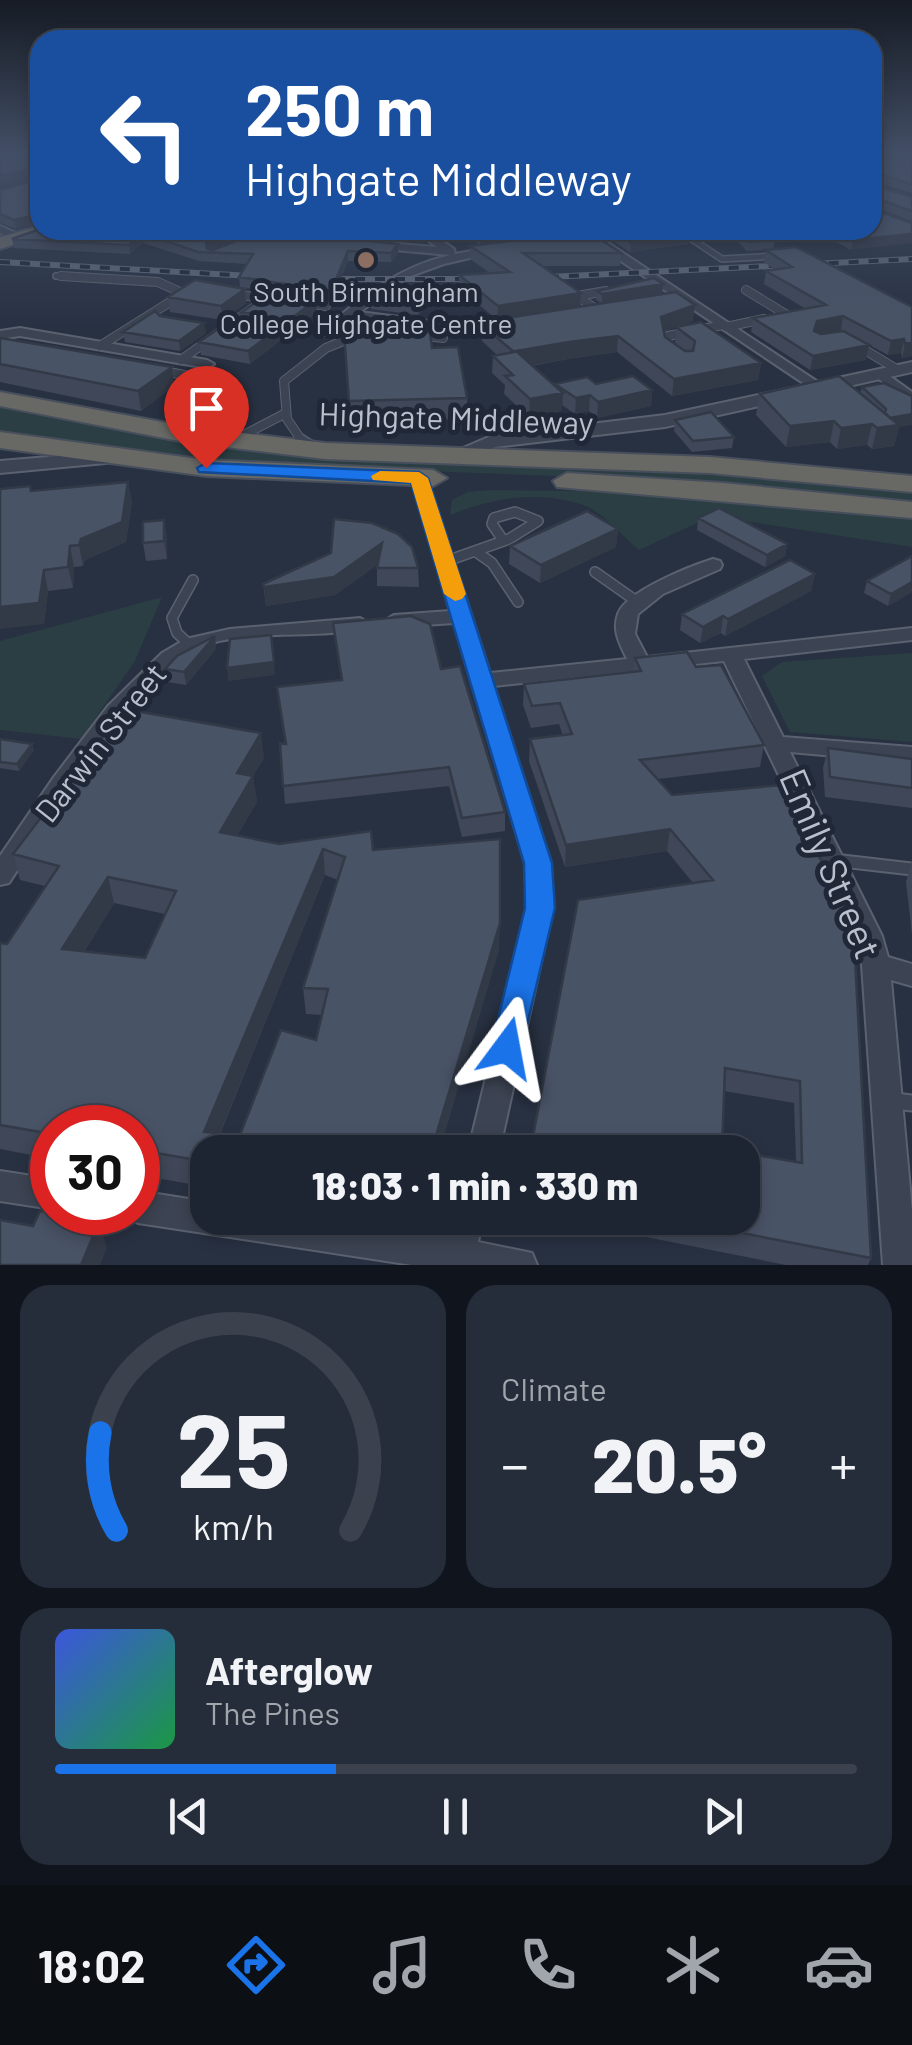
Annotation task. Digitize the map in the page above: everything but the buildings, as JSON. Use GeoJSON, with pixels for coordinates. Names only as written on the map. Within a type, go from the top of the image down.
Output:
{"type":"FeatureCollection","features":[{"type":"Feature","properties":{"kind":"highway","name":"Highgate Middleway"},"geometry":{"type":"LineString","coordinates":[[0,399],[230,440],[325,451],[690,464],[912,484]]}},
{"type":"Feature","properties":{"kind":"highway","name":"Highgate Middleway"},"geometry":{"type":"LineString","coordinates":[[0,440],[109,458],[206,468],[661,486],[912,510]]}},
{"type":"Feature","properties":{"kind":"street"},"geometry":{"type":"LineString","coordinates":[[0,229],[10,240]]}},
{"type":"Feature","properties":{"kind":"street"},"geometry":{"type":"LineString","coordinates":[[304,240],[343,242]]}},
{"type":"Feature","properties":{"kind":"street"},"geometry":{"type":"LineString","coordinates":[[435,240],[452,252]]}},
{"type":"Feature","properties":{"kind":"street"},"geometry":{"type":"LineString","coordinates":[[551,242],[561,240]]}},
{"type":"Feature","properties":{"kind":"street"},"geometry":{"type":"LineString","coordinates":[[593,240],[725,326],[834,390]]}},
{"type":"Feature","properties":{"kind":"street"},"geometry":{"type":"LineString","coordinates":[[361,244],[473,254]]}},
{"type":"Feature","properties":{"kind":"street"},"geometry":{"type":"LineString","coordinates":[[330,332],[373,290],[398,274],[512,248]]}},
{"type":"Feature","properties":{"kind":"street"},"geometry":{"type":"LineString","coordinates":[[656,303],[684,299]]}},
{"type":"Feature","properties":{"kind":"street"},"geometry":{"type":"LineString","coordinates":[[570,317],[619,309]]}},
{"type":"Feature","properties":{"kind":"street"},"geometry":{"type":"LineString","coordinates":[[350,314],[475,331],[514,326]]}},
{"type":"Feature","properties":{"kind":"street"},"geometry":{"type":"LineString","coordinates":[[0,335],[20,332],[70,345],[191,365]]}},
{"type":"Feature","properties":{"kind":"street"},"geometry":{"type":"LineString","coordinates":[[452,457],[491,442],[557,436],[577,439],[608,430],[834,390],[897,370],[912,400]]}},
{"type":"Feature","properties":{"kind":"street"},"geometry":{"type":"LineString","coordinates":[[0,467],[109,458]]}},
{"type":"Feature","properties":{"kind":"street"},"geometry":{"type":"LineString","coordinates":[[419,478],[538,863],[540,908],[487,1135]]}},
{"type":"Feature","properties":{"kind":"street"},"geometry":{"type":"LineString","coordinates":[[640,664],[625,634],[628,612],[656,590],[714,565]]}},
{"type":"Feature","properties":{"kind":"street","name":"Darwin Street"},"geometry":{"type":"LineString","coordinates":[[0,876],[146,677],[190,644],[316,628],[462,616]]}},
{"type":"Feature","properties":{"kind":"street"},"geometry":{"type":"LineString","coordinates":[[480,680],[912,634]]}},
{"type":"Feature","properties":{"kind":"street","name":"Emily Street"},"geometry":{"type":"LineString","coordinates":[[731,654],[869,936],[899,1102],[900,1265]]}},
{"type":"Feature","properties":{"kind":"street"},"geometry":{"type":"LineString","coordinates":[[778,744],[912,754]]}},
{"type":"Feature","properties":{"kind":"street"},"geometry":{"type":"LineString","coordinates":[[876,965],[912,974]]}},
{"type":"Feature","properties":{"kind":"street"},"geometry":{"type":"LineString","coordinates":[[0,1186],[30,1191]]}},
{"type":"Feature","properties":{"kind":"street"},"geometry":{"type":"LineString","coordinates":[[160,1212],[457,1260],[520,1265]]}},
{"type":"Feature","properties":{"kind":"street"},"geometry":{"type":"LineString","coordinates":[[457,1260],[464,1235]]}},
{"type":"Feature","properties":{"kind":"lane"},"geometry":{"type":"LineString","coordinates":[[693,240],[722,259],[790,254]]}},
{"type":"Feature","properties":{"kind":"lane"},"geometry":{"type":"LineString","coordinates":[[56,276],[158,282],[180,292],[99,350]]}},
{"type":"Feature","properties":{"kind":"lane"},"geometry":{"type":"LineString","coordinates":[[600,312],[577,296],[622,288]]}},
{"type":"Feature","properties":{"kind":"lane"},"geometry":{"type":"LineString","coordinates":[[678,354],[668,348],[665,338],[787,315],[746,290]]}},
{"type":"Feature","properties":{"kind":"lane"},"geometry":{"type":"LineString","coordinates":[[229,293],[281,300]]}},
{"type":"Feature","properties":{"kind":"lane"},"geometry":{"type":"LineString","coordinates":[[191,365],[222,329],[266,299]]}},
{"type":"Feature","properties":{"kind":"lane"},"geometry":{"type":"LineString","coordinates":[[296,302],[326,306]]}},
{"type":"Feature","properties":{"kind":"lane"},"geometry":{"type":"LineString","coordinates":[[202,326],[240,331]]}},
{"type":"Feature","properties":{"kind":"lane"},"geometry":{"type":"LineString","coordinates":[[410,334],[443,338]]}},
{"type":"Feature","properties":{"kind":"lane"},"geometry":{"type":"LineString","coordinates":[[325,451],[298,440],[289,429],[284,381],[326,348],[358,335]]}},
{"type":"Feature","properties":{"kind":"lane"},"geometry":{"type":"LineString","coordinates":[[848,340],[897,370]]}},
{"type":"Feature","properties":{"kind":"lane"},"geometry":{"type":"LineString","coordinates":[[145,367],[191,365],[215,384],[211,393],[186,397]]}},
{"type":"Feature","properties":{"kind":"lane"},"geometry":{"type":"LineString","coordinates":[[230,440],[286,413]]}},
{"type":"Feature","properties":{"kind":"lane"},"geometry":{"type":"LineString","coordinates":[[444,562],[474,551],[503,540],[534,528],[538,521],[515,512],[494,518],[492,524],[503,540]]}},
{"type":"Feature","properties":{"kind":"lane"},"geometry":{"type":"LineString","coordinates":[[474,551],[492,563],[518,602]]}},
{"type":"Feature","properties":{"kind":"lane"},"geometry":{"type":"LineString","coordinates":[[595,572],[639,603]]}},
{"type":"Feature","properties":{"kind":"lane"},"geometry":{"type":"LineString","coordinates":[[190,644],[178,632],[172,618],[193,580]]}},
{"type":"Feature","properties":{"kind":"lane"},"geometry":{"type":"LineString","coordinates":[[833,860],[912,869]]}},
{"type":"Feature","properties":{"kind":"green space"},"geometry":{"type":"Polygon","coordinates":[[[0,405],[198,441],[662,467],[912,489],[912,503],[581,477],[192,462],[0,433],[0,405]]]}},
{"type":"Feature","properties":{"kind":"green space"},"geometry":{"type":"Polygon","coordinates":[[[468,492],[667,492],[912,515],[912,547],[712,516],[639,550],[590,508],[549,498],[498,500],[450,515],[452,500],[468,492]]]}},
{"type":"Feature","properties":{"kind":"green space"},"geometry":{"type":"Polygon","coordinates":[[[162,597],[135,661],[81,739],[0,730],[0,641],[162,597]]]}},
{"type":"Feature","properties":{"kind":"green space"},"geometry":{"type":"Polygon","coordinates":[[[912,653],[912,742],[790,732],[762,676],[782,662],[912,653]]]}},
{"type":"Feature","properties":{"kind":"railway"},"geometry":{"type":"LineString","coordinates":[[529,278],[912,259]]}},
{"type":"Feature","properties":{"kind":"railway"},"geometry":{"type":"LineString","coordinates":[[0,262],[270,277]]}},
{"type":"Feature","properties":{"kind":"railway"},"geometry":{"type":"LineString","coordinates":[[315,279],[484,279]]}},
{"type":"Feature","properties":{"kind":"slow traffic"},"geometry":{"type":"LineString","coordinates":[[380,476],[419,478],[455,594]]}},
{"type":"Feature","properties":{"kind":"place","name":"South Birmingham College Highgate Centre"},"geometry":{"type":"Point","coordinates":[366,260]}},
{"type":"Feature","properties":{"kind":"route"},"geometry":{"type":"LineString","coordinates":[[206,468],[419,478],[538,863],[540,908],[507,1048]]}}]}
